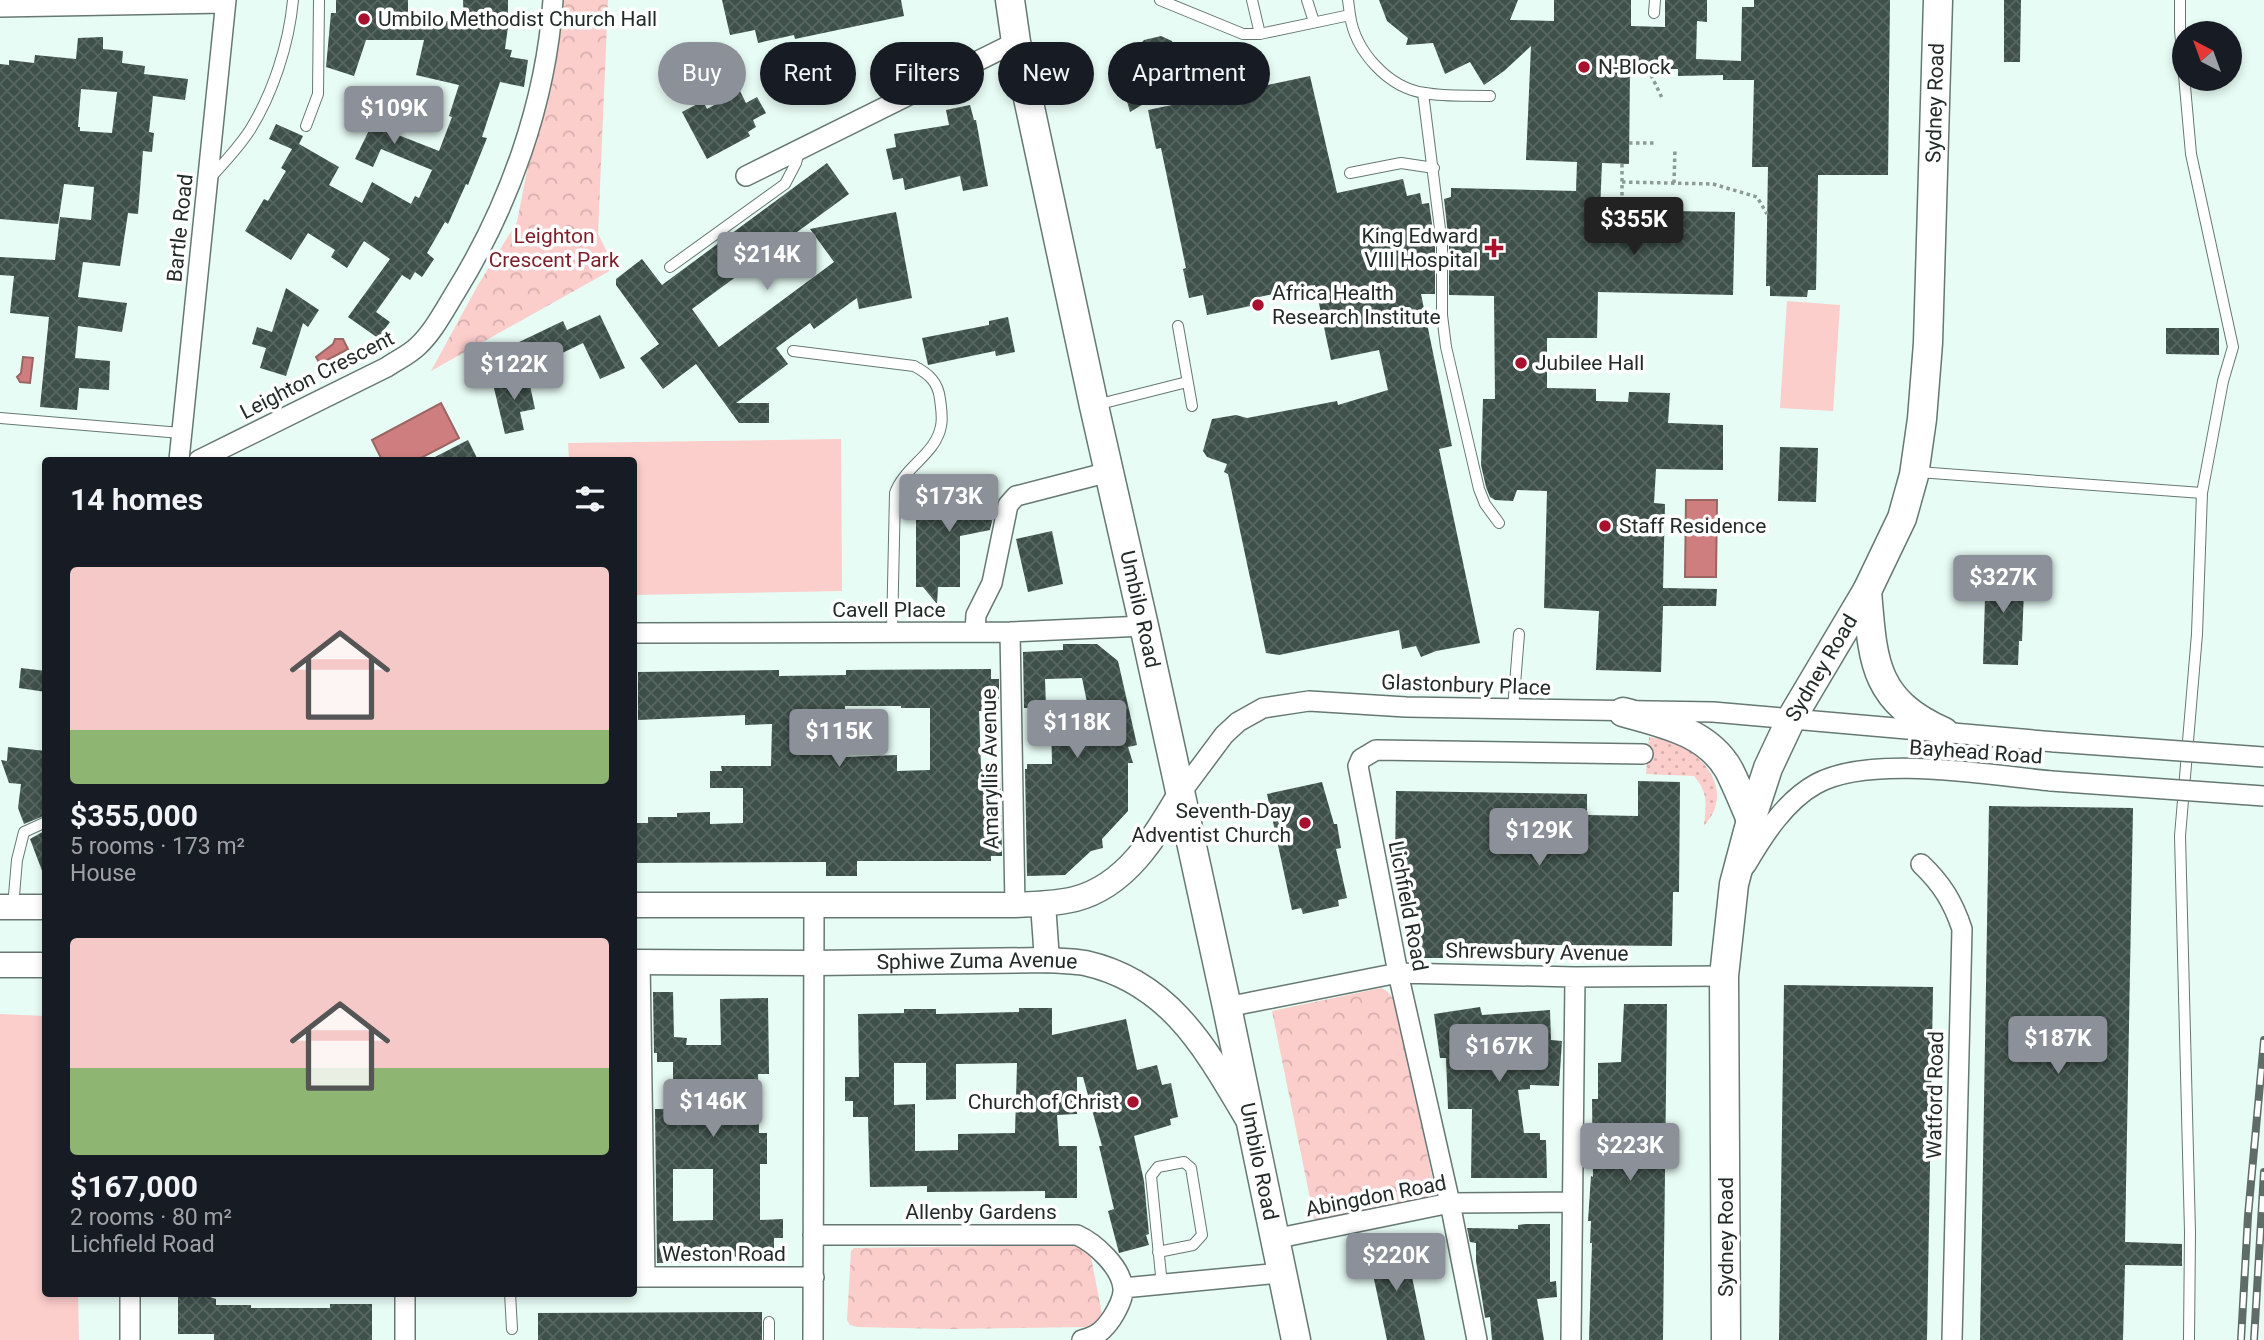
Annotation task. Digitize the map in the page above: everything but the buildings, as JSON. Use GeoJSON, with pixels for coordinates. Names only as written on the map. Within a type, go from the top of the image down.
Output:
{"type":"FeatureCollection","features":[{"type":"Feature","properties":{"kind":"main road","name":"Umbilo Road"},"geometry":{"type":"LineString","coordinates":[[1010,0],[1016,42]]}},
{"type":"Feature","properties":{"kind":"main road","name":"Sydney Road"},"geometry":{"type":"LineString","coordinates":[[1726,1340],[1724,976],[1734,884],[1768,768],[1791,719],[1867,591],[1902,518],[1914,471],[1922,419],[1928,343],[1938,0]]}},
{"type":"Feature","properties":{"kind":"main road","name":"Umbilo Road"},"geometry":{"type":"LineString","coordinates":[[1030,105],[1227,1007],[1296,1340]]}},
{"type":"Feature","properties":{"kind":"main road"},"geometry":{"type":"LineString","coordinates":[[1867,591],[1872,643],[1883,681],[1905,711],[1944,732]]}},
{"type":"Feature","properties":{"kind":"main road"},"geometry":{"type":"LineString","coordinates":[[1623,712],[1682,729],[1704,743],[1728,769],[1751,820]]}},
{"type":"Feature","properties":{"kind":"street","name":"Leighton Crescent"},"geometry":{"type":"LineString","coordinates":[[205,457],[387,367],[427,337],[463,281],[506,197],[534,112],[553,0]]}},
{"type":"Feature","properties":{"kind":"street","name":"Bartle Road"},"geometry":{"type":"LineString","coordinates":[[178,457],[226,1]]}},
{"type":"Feature","properties":{"kind":"street"},"geometry":{"type":"LineString","coordinates":[[0,7],[226,1]]}},
{"type":"Feature","properties":{"kind":"street"},"geometry":{"type":"LineString","coordinates":[[746,176],[998,51]]}},
{"type":"Feature","properties":{"kind":"street"},"geometry":{"type":"LineString","coordinates":[[975,632],[976,615],[992,583],[1007,505],[1011,500],[1016,496],[1109,472]]}},
{"type":"Feature","properties":{"kind":"street","name":"Cavell Place"},"geometry":{"type":"LineString","coordinates":[[637,633],[1010,632],[1144,626]]}},
{"type":"Feature","properties":{"kind":"street","name":"Amaryllis Avenue"},"geometry":{"type":"LineString","coordinates":[[1010,632],[1015,905]]}},
{"type":"Feature","properties":{"kind":"street","name":"Glastonbury Place"},"geometry":{"type":"LineString","coordinates":[[1180,794],[1224,735],[1238,722],[1263,708],[1308,701],[1406,707],[1713,712],[1791,719]]}},
{"type":"Feature","properties":{"kind":"street","name":"Bayhead Road"},"geometry":{"type":"LineString","coordinates":[[1791,719],[2264,757]]}},
{"type":"Feature","properties":{"kind":"street","name":"Lichfield Road"},"geometry":{"type":"LineString","coordinates":[[1477,1340],[1450,1203],[1398,973],[1358,772],[1361,759],[1376,750],[1643,754]]}},
{"type":"Feature","properties":{"kind":"street","name":"Bayhead Road"},"geometry":{"type":"LineString","coordinates":[[1734,884],[1755,849],[1791,804],[1815,784],[1871,769],[1912,769],[2264,796]]}},
{"type":"Feature","properties":{"kind":"street"},"geometry":{"type":"LineString","coordinates":[[637,905],[1015,905],[1076,899],[1097,889],[1126,869],[1153,840],[1180,794]]}},
{"type":"Feature","properties":{"kind":"street","name":"Watford Road"},"geometry":{"type":"LineString","coordinates":[[1921,864],[1948,894],[1962,929],[1952,1340]]}},
{"type":"Feature","properties":{"kind":"street"},"geometry":{"type":"LineString","coordinates":[[1044,904],[1048,960]]}},
{"type":"Feature","properties":{"kind":"street"},"geometry":{"type":"LineString","coordinates":[[813,1340],[814,905]]}},
{"type":"Feature","properties":{"kind":"street"},"geometry":{"type":"LineString","coordinates":[[7,907],[42,907]]}},
{"type":"Feature","properties":{"kind":"street"},"geometry":{"type":"LineString","coordinates":[[637,961],[639,1277]]}},
{"type":"Feature","properties":{"kind":"street","name":"Sphiwe Zuma Avenue"},"geometry":{"type":"LineString","coordinates":[[637,961],[1082,962],[1101,967],[1149,989],[1171,1008],[1208,1053],[1249,1122]]}},
{"type":"Feature","properties":{"kind":"street"},"geometry":{"type":"LineString","coordinates":[[0,965],[42,965]]}},
{"type":"Feature","properties":{"kind":"street","name":"Shrewsbury Avenue"},"geometry":{"type":"LineString","coordinates":[[1227,1007],[1398,973],[1575,977],[1724,976]]}},
{"type":"Feature","properties":{"kind":"street"},"geometry":{"type":"LineString","coordinates":[[1571,1340],[1575,977]]}},
{"type":"Feature","properties":{"kind":"street","name":"Abingdon Road"},"geometry":{"type":"LineString","coordinates":[[1274,1240],[1450,1203],[1572,1202]]}},
{"type":"Feature","properties":{"kind":"street","name":"Allenby Gardens"},"geometry":{"type":"LineString","coordinates":[[813,1235],[1077,1235],[1098,1249],[1115,1270],[1123,1288]]}},
{"type":"Feature","properties":{"kind":"street"},"geometry":{"type":"LineString","coordinates":[[1082,1340],[1103,1332],[1118,1307],[1123,1288],[1280,1273]]}},
{"type":"Feature","properties":{"kind":"street","name":"Weston Road"},"geometry":{"type":"LineString","coordinates":[[639,1277],[814,1277]]}},
{"type":"Feature","properties":{"kind":"street"},"geometry":{"type":"LineString","coordinates":[[130,1297],[130,1340]]}},
{"type":"Feature","properties":{"kind":"street"},"geometry":{"type":"LineString","coordinates":[[405,1297],[405,1340]]}},
{"type":"Feature","properties":{"kind":"lane"},"geometry":{"type":"LineString","coordinates":[[208,181],[249,131],[268,93],[284,47],[293,0]]}},
{"type":"Feature","properties":{"kind":"lane"},"geometry":{"type":"LineString","coordinates":[[306,126],[318,94],[320,0]]}},
{"type":"Feature","properties":{"kind":"lane"},"geometry":{"type":"LineString","coordinates":[[1160,0],[1243,34],[1260,34],[1350,15]]}},
{"type":"Feature","properties":{"kind":"lane"},"geometry":{"type":"LineString","coordinates":[[1252,0],[1260,34]]}},
{"type":"Feature","properties":{"kind":"lane"},"geometry":{"type":"LineString","coordinates":[[1307,0],[1314,22]]}},
{"type":"Feature","properties":{"kind":"lane"},"geometry":{"type":"LineString","coordinates":[[1348,0],[1357,40],[1381,72],[1423,93],[1490,96]]}},
{"type":"Feature","properties":{"kind":"lane"},"geometry":{"type":"LineString","coordinates":[[1654,13],[1655,0]]}},
{"type":"Feature","properties":{"kind":"lane"},"geometry":{"type":"LineString","coordinates":[[2180,0],[2180,30],[2191,154],[2232,346],[2202,493],[2197,634],[2180,836],[2190,1233],[2189,1340]]}},
{"type":"Feature","properties":{"kind":"lane"},"geometry":{"type":"LineString","coordinates":[[1423,93],[1442,246],[1441,314],[1446,347],[1479,489],[1485,504],[1499,523]]}},
{"type":"Feature","properties":{"kind":"lane"},"geometry":{"type":"LineString","coordinates":[[670,267],[785,184],[796,163],[799,149]]}},
{"type":"Feature","properties":{"kind":"lane"},"geometry":{"type":"LineString","coordinates":[[1350,173],[1401,163],[1434,168]]}},
{"type":"Feature","properties":{"kind":"lane"},"geometry":{"type":"LineString","coordinates":[[1178,326],[1192,406]]}},
{"type":"Feature","properties":{"kind":"lane"},"geometry":{"type":"LineString","coordinates":[[793,351],[914,366],[931,377],[939,392],[942,421],[939,435],[902,476],[895,494],[892,632]]}},
{"type":"Feature","properties":{"kind":"lane"},"geometry":{"type":"LineString","coordinates":[[1094,406],[1187,382]]}},
{"type":"Feature","properties":{"kind":"lane"},"geometry":{"type":"LineString","coordinates":[[0,418],[181,433]]}},
{"type":"Feature","properties":{"kind":"lane"},"geometry":{"type":"LineString","coordinates":[[1914,471],[2202,493]]}},
{"type":"Feature","properties":{"kind":"lane"},"geometry":{"type":"LineString","coordinates":[[1513,709],[1519,634]]}},
{"type":"Feature","properties":{"kind":"lane"},"geometry":{"type":"LineString","coordinates":[[7,907],[23,832],[42,824]]}},
{"type":"Feature","properties":{"kind":"lane"},"geometry":{"type":"LineString","coordinates":[[1158,1252],[1193,1245],[1202,1235],[1191,1168],[1184,1162],[1158,1167],[1151,1176],[1158,1252],[1162,1285]]}},
{"type":"Feature","properties":{"kind":"lane"},"geometry":{"type":"LineString","coordinates":[[510,1297],[512,1329]]}},
{"type":"Feature","properties":{"kind":"lane"},"geometry":{"type":"LineString","coordinates":[[769,1322],[769,1340]]}},
{"type":"Feature","properties":{"kind":"path"},"geometry":{"type":"LineString","coordinates":[[1651,75],[1663,100]]}},
{"type":"Feature","properties":{"kind":"path"},"geometry":{"type":"LineString","coordinates":[[1629,143],[1656,143]]}},
{"type":"Feature","properties":{"kind":"path"},"geometry":{"type":"LineString","coordinates":[[1674,183],[1675,148]]}},
{"type":"Feature","properties":{"kind":"path"},"geometry":{"type":"LineString","coordinates":[[1622,164],[1622,208]]}},
{"type":"Feature","properties":{"kind":"path"},"geometry":{"type":"LineString","coordinates":[[1622,182],[1713,184],[1757,197],[1767,214]]}},
{"type":"Feature","properties":{"kind":"path"},"geometry":{"type":"LineString","coordinates":[[1601,208],[1664,209]]}},
{"type":"Feature","properties":{"kind":"green space","name":"Leighton Crescent Park"},"geometry":{"type":"Polygon","coordinates":[[[560,0],[608,0],[598,234],[615,268],[431,371],[478,285],[517,222],[560,0]]]}},
{"type":"Feature","properties":{"kind":"green space"},"geometry":{"type":"Polygon","coordinates":[[[1787,301],[1840,305],[1833,411],[1780,408],[1787,301]]]}},
{"type":"Feature","properties":{"kind":"green space"},"geometry":{"type":"Polygon","coordinates":[[[841,439],[842,591],[637,595],[637,457],[569,457],[568,443],[841,439]]]}},
{"type":"Feature","properties":{"kind":"green space"},"geometry":{"type":"Polygon","coordinates":[[[1649,737],[1683,746],[1709,771],[1714,780],[1717,798],[1711,817],[1704,826],[1704,794],[1694,776],[1646,774],[1649,737]]]}},
{"type":"Feature","properties":{"kind":"green space"},"geometry":{"type":"Polygon","coordinates":[[[1381,988],[1395,1001],[1437,1199],[1315,1223],[1272,1011],[1381,988]]]}},
{"type":"Feature","properties":{"kind":"green space"},"geometry":{"type":"Polygon","coordinates":[[[0,1014],[42,1016],[42,1297],[78,1297],[79,1340],[0,1340],[0,1014]]]}},
{"type":"Feature","properties":{"kind":"green space"},"geometry":{"type":"Polygon","coordinates":[[[1075,1245],[1086,1250],[1091,1257],[1102,1314],[1089,1327],[857,1327],[850,1325],[847,1320],[851,1251],[854,1248],[1075,1245]]]}},
{"type":"Feature","properties":{"kind":"shaded area"},"geometry":{"type":"Polygon","coordinates":[[[335,339],[343,339],[348,349],[320,364],[316,357],[333,344],[335,339]]]}},
{"type":"Feature","properties":{"kind":"shaded area"},"geometry":{"type":"Polygon","coordinates":[[[23,357],[33,358],[30,383],[20,382],[17,377],[21,373],[23,357]]]}},
{"type":"Feature","properties":{"kind":"shaded area"},"geometry":{"type":"Polygon","coordinates":[[[441,403],[459,438],[423,457],[380,457],[372,440],[441,403]]]}},
{"type":"Feature","properties":{"kind":"shaded area"},"geometry":{"type":"Polygon","coordinates":[[[1686,500],[1717,500],[1716,577],[1685,577],[1686,500]]]}},
{"type":"Feature","properties":{"kind":"railway"},"geometry":{"type":"LineString","coordinates":[[2241,1340],[2248,1216],[2264,1040]]}},
{"type":"Feature","properties":{"kind":"railway"},"geometry":{"type":"LineString","coordinates":[[2254,1340],[2264,1172]]}},
{"type":"Feature","properties":{"kind":"place","name":"Umbilo Methodist Church Hall"},"geometry":{"type":"Point","coordinates":[364,19]}},
{"type":"Feature","properties":{"kind":"place","name":"N-Block"},"geometry":{"type":"Point","coordinates":[1584,67]}},
{"type":"Feature","properties":{"kind":"place","name":"King Edward VIII Hospital"},"geometry":{"type":"Point","coordinates":[1494,248]}},
{"type":"Feature","properties":{"kind":"place","name":"Africa Health Research Institute"},"geometry":{"type":"Point","coordinates":[1258,305]}},
{"type":"Feature","properties":{"kind":"place","name":"Jubilee Hall"},"geometry":{"type":"Point","coordinates":[1521,363]}},
{"type":"Feature","properties":{"kind":"place","name":"Staff Residence"},"geometry":{"type":"Point","coordinates":[1605,526]}},
{"type":"Feature","properties":{"kind":"place","name":"Seventh-Day Adventist Church"},"geometry":{"type":"Point","coordinates":[1305,823]}},
{"type":"Feature","properties":{"kind":"place","name":"Church of Christ"},"geometry":{"type":"Point","coordinates":[1133,1102]}}]}
